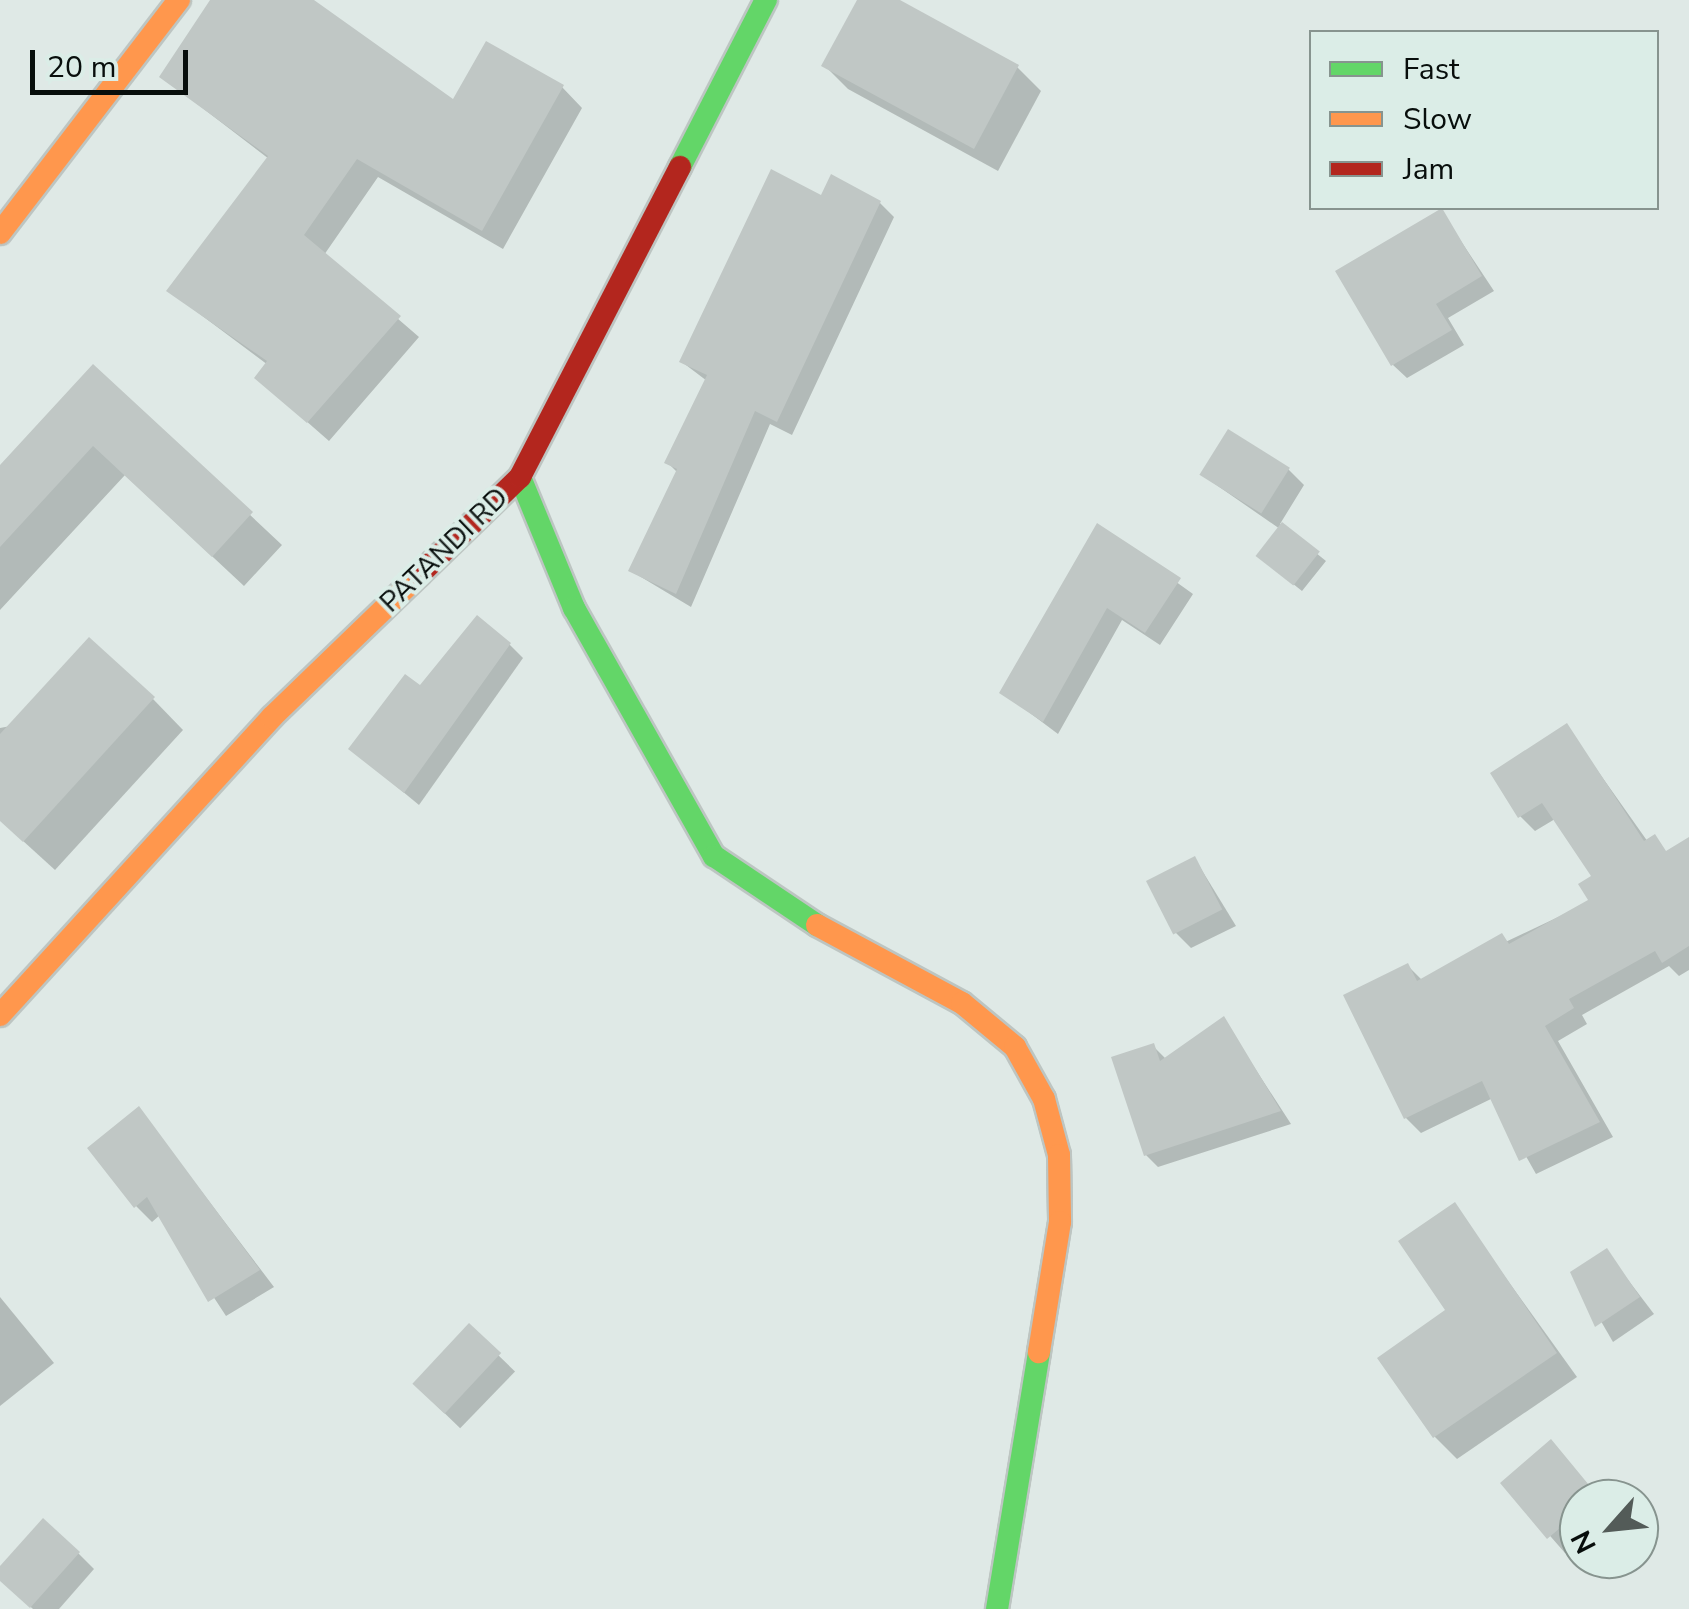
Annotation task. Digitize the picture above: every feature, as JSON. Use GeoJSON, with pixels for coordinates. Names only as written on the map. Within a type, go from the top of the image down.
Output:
{"type":"FeatureCollection","features":[{"type":"Feature","properties":{"kind":"street"},"geometry":{"type":"LineString","coordinates":[[0,233],[179,0]]}},
{"type":"Feature","properties":{"kind":"street","name":"PATANDI RD"},"geometry":{"type":"LineString","coordinates":[[0,1015],[272,717],[520,477],[766,0]]}},
{"type":"Feature","properties":{"kind":"street"},"geometry":{"type":"LineString","coordinates":[[520,477],[574,608],[714,856],[785,908],[962,1003],[1015,1048],[1044,1099],[1059,1155],[1060,1222],[997,1609]]}},
{"type":"Feature","properties":{"kind":"building"},"geometry":{"type":"Polygon","coordinates":[[[210,0],[314,0],[453,99],[486,41],[564,85],[482,231],[357,159],[304,235],[401,316],[307,423],[254,378],[267,361],[166,291],[268,156],[159,77],[210,0]]]}},
{"type":"Feature","properties":{"kind":"building"},"geometry":{"type":"Polygon","coordinates":[[[857,0],[900,0],[1019,65],[974,149],[821,66],[857,0]]]}},
{"type":"Feature","properties":{"kind":"building"},"geometry":{"type":"Polygon","coordinates":[[[771,169],[821,195],[831,174],[881,201],[777,422],[755,411],[676,594],[628,571],[677,469],[664,463],[707,375],[679,362],[771,169]]]}},
{"type":"Feature","properties":{"kind":"building"},"geometry":{"type":"Polygon","coordinates":[[[1443,210],[1482,276],[1436,304],[1452,330],[1391,366],[1335,271],[1443,210]]]}},
{"type":"Feature","properties":{"kind":"building"},"geometry":{"type":"Polygon","coordinates":[[[93,364],[253,512],[212,557],[93,446],[0,547],[0,465],[93,364]]]}},
{"type":"Feature","properties":{"kind":"building"},"geometry":{"type":"Polygon","coordinates":[[[1228,429],[1290,468],[1261,513],[1199,475],[1228,429]]]}},
{"type":"Feature","properties":{"kind":"building"},"geometry":{"type":"Polygon","coordinates":[[[1282,522],[1320,552],[1293,585],[1256,556],[1282,522]]]}},
{"type":"Feature","properties":{"kind":"building"},"geometry":{"type":"Polygon","coordinates":[[[1097,523],[1181,578],[1145,633],[1107,608],[1043,722],[999,693],[1097,523]]]}},
{"type":"Feature","properties":{"kind":"building"},"geometry":{"type":"Polygon","coordinates":[[[477,615],[511,643],[404,793],[348,749],[405,674],[420,685],[477,615]]]}},
{"type":"Feature","properties":{"kind":"building"},"geometry":{"type":"Polygon","coordinates":[[[89,637],[155,697],[23,842],[0,821],[0,734],[89,637]]]}},
{"type":"Feature","properties":{"kind":"building"},"geometry":{"type":"Polygon","coordinates":[[[1567,723],[1644,841],[1655,834],[1666,851],[1689,837],[1689,946],[1662,963],[1655,951],[1569,999],[1574,1008],[1545,1026],[1600,1122],[1519,1161],[1482,1081],[1404,1119],[1343,995],[1408,963],[1417,981],[1502,933],[1509,944],[1588,900],[1578,884],[1591,876],[1542,803],[1518,818],[1490,773],[1567,723]]]}},
{"type":"Feature","properties":{"kind":"building"},"geometry":{"type":"Polygon","coordinates":[[[1195,856],[1222,909],[1173,934],[1146,881],[1195,856]]]}},
{"type":"Feature","properties":{"kind":"building"},"geometry":{"type":"Polygon","coordinates":[[[1224,1016],[1281,1111],[1144,1156],[1111,1057],[1154,1043],[1160,1061],[1224,1016]]]}},
{"type":"Feature","properties":{"kind":"building"},"geometry":{"type":"Polygon","coordinates":[[[139,1106],[260,1270],[208,1302],[147,1197],[134,1208],[87,1148],[139,1106]]]}},
{"type":"Feature","properties":{"kind":"building"},"geometry":{"type":"Polygon","coordinates":[[[1455,1202],[1557,1353],[1433,1438],[1377,1358],[1445,1310],[1398,1241],[1455,1202]]]}},
{"type":"Feature","properties":{"kind":"building"},"geometry":{"type":"Polygon","coordinates":[[[1607,1248],[1640,1297],[1595,1327],[1570,1272],[1607,1248]]]}},
{"type":"Feature","properties":{"kind":"building"},"geometry":{"type":"Polygon","coordinates":[[[469,1323],[501,1353],[445,1414],[412,1384],[469,1323]]]}},
{"type":"Feature","properties":{"kind":"building"},"geometry":{"type":"Polygon","coordinates":[[[1551,1439],[1584,1479],[1559,1479],[1559,1529],[1547,1539],[1500,1483],[1551,1439]]]}},
{"type":"Feature","properties":{"kind":"building"},"geometry":{"type":"Polygon","coordinates":[[[43,1518],[80,1552],[30,1608],[0,1581],[0,1566],[43,1518]]]}},
{"type":"Feature","properties":{"kind":"traffic: fast"},"geometry":{"type":"LineString","coordinates":[[680,167],[766,0]]}},
{"type":"Feature","properties":{"kind":"traffic: fast"},"geometry":{"type":"LineString","coordinates":[[520,477],[574,608],[714,856],[817,925]]}},
{"type":"Feature","properties":{"kind":"traffic: fast"},"geometry":{"type":"LineString","coordinates":[[997,1609],[1039,1352]]}},
{"type":"Feature","properties":{"kind":"traffic: slow"},"geometry":{"type":"LineString","coordinates":[[0,233],[179,0]]}},
{"type":"Feature","properties":{"kind":"traffic: slow"},"geometry":{"type":"LineString","coordinates":[[0,1015],[272,717],[419,575]]}},
{"type":"Feature","properties":{"kind":"traffic: slow"},"geometry":{"type":"LineString","coordinates":[[817,925],[962,1003],[1015,1047],[1044,1099],[1059,1155],[1060,1222],[1039,1352]]}},
{"type":"Feature","properties":{"kind":"traffic: jam"},"geometry":{"type":"LineString","coordinates":[[419,575],[520,477],[680,167]]}}]}
